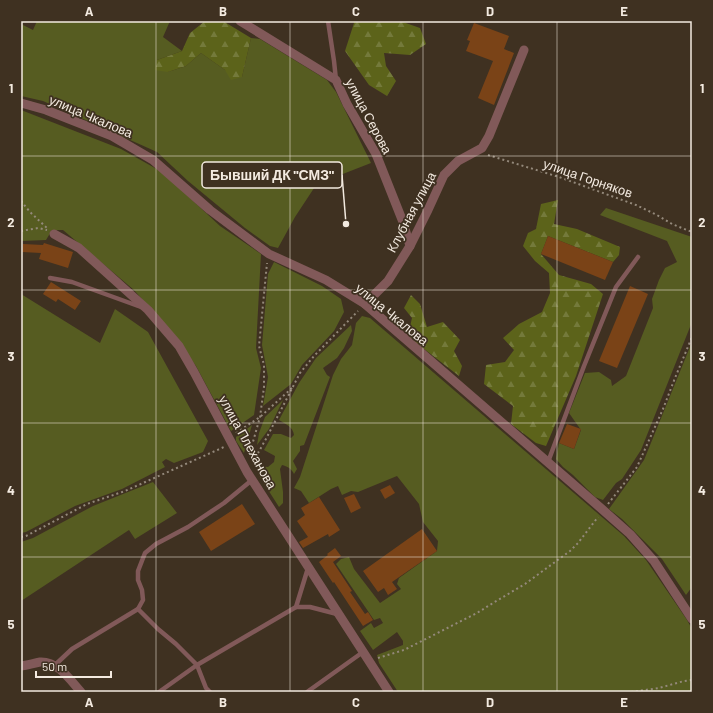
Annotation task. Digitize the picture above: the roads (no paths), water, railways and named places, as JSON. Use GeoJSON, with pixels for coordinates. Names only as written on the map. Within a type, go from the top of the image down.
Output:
{"type":"FeatureCollection","features":[{"type":"Feature","properties":{"kind":"street","name":"улица Серова"},"geometry":{"type":"LineString","coordinates":[[240,21],[336,80],[347,104],[376,154],[403,222],[410,246]]}},
{"type":"Feature","properties":{"kind":"street","name":"Клубная улица"},"geometry":{"type":"LineString","coordinates":[[365,304],[388,281],[410,246],[444,175],[458,161],[482,148],[489,136],[524,50]]}},
{"type":"Feature","properties":{"kind":"street","name":"улица Чкалова"},"geometry":{"type":"LineString","coordinates":[[21,103],[46,110],[112,136],[153,160],[210,210],[269,254],[326,280],[365,304],[630,534],[654,561],[692,619]]}},
{"type":"Feature","properties":{"kind":"street","name":"улица Плеханова"},"geometry":{"type":"LineString","coordinates":[[54,234],[79,248],[148,310],[179,346],[247,472],[389,692]]}},
{"type":"Feature","properties":{"kind":"street"},"geometry":{"type":"LineString","coordinates":[[23,667],[42,662],[55,665],[81,692]]}},
{"type":"Feature","properties":{"kind":"lane"},"geometry":{"type":"LineString","coordinates":[[328,21],[336,80]]}},
{"type":"Feature","properties":{"kind":"lane"},"geometry":{"type":"LineString","coordinates":[[548,462],[584,366],[616,287],[638,257]]}},
{"type":"Feature","properties":{"kind":"lane"},"geometry":{"type":"LineString","coordinates":[[50,278],[72,282],[148,310]]}},
{"type":"Feature","properties":{"kind":"lane"},"geometry":{"type":"LineString","coordinates":[[55,665],[72,649],[138,609],[143,600],[142,590],[138,580],[138,571],[145,553],[156,544],[188,527],[224,503],[252,480]]}},
{"type":"Feature","properties":{"kind":"lane"},"geometry":{"type":"LineString","coordinates":[[296,607],[308,567]]}},
{"type":"Feature","properties":{"kind":"lane"},"geometry":{"type":"LineString","coordinates":[[159,692],[197,665],[296,607],[310,608],[340,615]]}},
{"type":"Feature","properties":{"kind":"lane"},"geometry":{"type":"LineString","coordinates":[[138,609],[197,665],[206,688],[210,692]]}},
{"type":"Feature","properties":{"kind":"lane"},"geometry":{"type":"LineString","coordinates":[[307,692],[363,652]]}},
{"type":"Feature","properties":{"kind":"place","name":"Бывший ДК \"СМЗ\""},"geometry":{"type":"Point","coordinates":[346,224]}}]}
